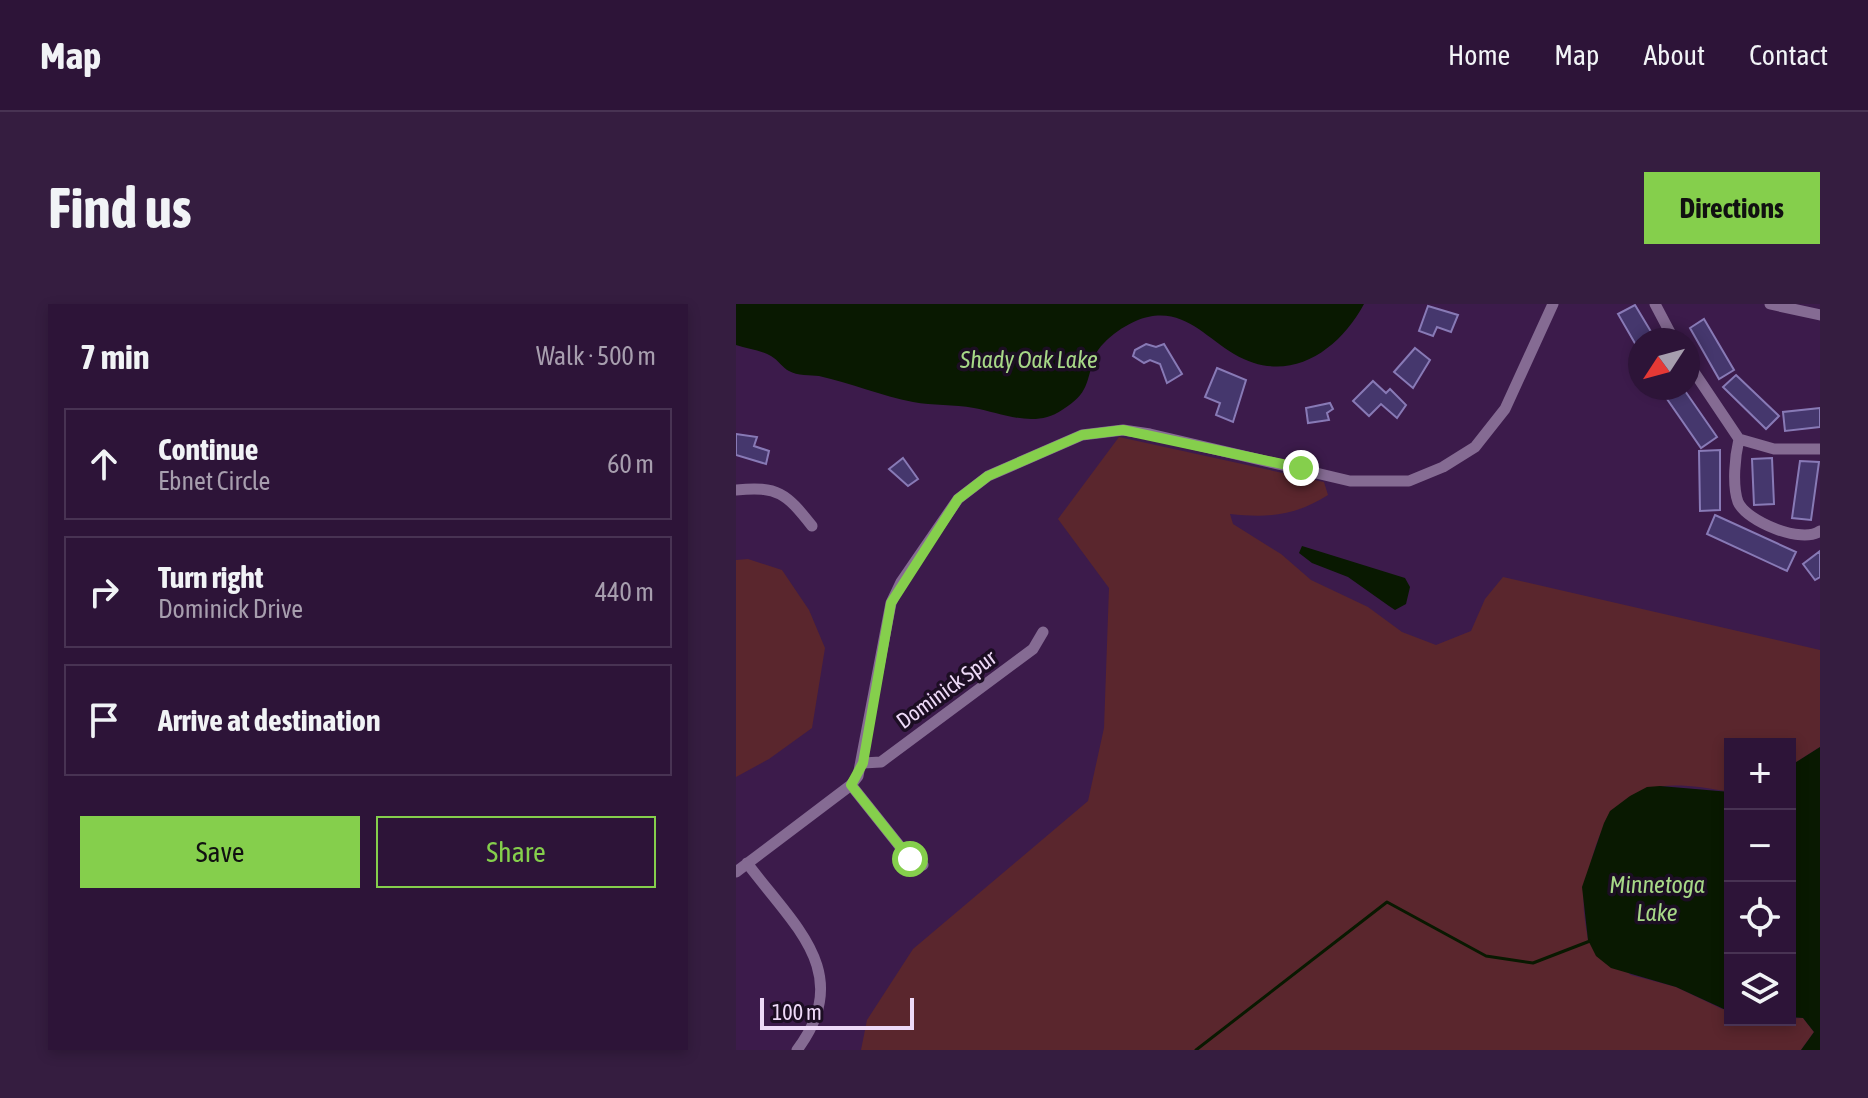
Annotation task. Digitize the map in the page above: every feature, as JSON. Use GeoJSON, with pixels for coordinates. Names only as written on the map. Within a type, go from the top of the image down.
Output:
{"type":"FeatureCollection","features":[{"type":"Feature","properties":{"kind":"street"},"geometry":{"type":"LineString","coordinates":[[736,872],[851,785],[863,763],[891,603],[958,499],[988,476],[1082,435],[1123,430],[1350,481],[1409,481],[1455,461],[1492,429],[1505,409],[1553,304]]}},
{"type":"Feature","properties":{"kind":"street"},"geometry":{"type":"LineString","coordinates":[[1655,304],[1668,328]]}},
{"type":"Feature","properties":{"kind":"street"},"geometry":{"type":"LineString","coordinates":[[1770,304],[1820,315]]}},
{"type":"Feature","properties":{"kind":"street"},"geometry":{"type":"LineString","coordinates":[[1700,381],[1739,439],[1737,497],[1742,508],[1752,517],[1799,537],[1812,537],[1820,531]]}},
{"type":"Feature","properties":{"kind":"street"},"geometry":{"type":"LineString","coordinates":[[1739,439],[1774,449],[1820,449]]}},
{"type":"Feature","properties":{"kind":"street"},"geometry":{"type":"LineString","coordinates":[[736,490],[774,490],[795,504],[812,526]]}},
{"type":"Feature","properties":{"kind":"street","name":"Dominick Spur"},"geometry":{"type":"LineString","coordinates":[[863,763],[881,762],[1033,649],[1043,632]]}},
{"type":"Feature","properties":{"kind":"street"},"geometry":{"type":"LineString","coordinates":[[851,785],[910,859],[923,865]]}},
{"type":"Feature","properties":{"kind":"street"},"geometry":{"type":"LineString","coordinates":[[747,863],[810,948],[822,979],[819,1014],[797,1050]]}},
{"type":"Feature","properties":{"kind":"shaded area"},"geometry":{"type":"Polygon","coordinates":[[[1119,437],[1324,482],[1328,495],[1316,502],[1281,514],[1230,514],[1233,524],[1281,554],[1311,580],[1368,607],[1402,632],[1436,645],[1471,631],[1485,599],[1503,577],[1820,650],[1820,747],[1796,762],[1796,738],[1724,738],[1724,791],[1662,786],[1628,798],[1614,811],[1602,830],[1584,897],[1588,940],[1631,975],[1676,987],[1724,1009],[1724,1026],[1796,1026],[1796,1018],[1803,1018],[1814,1032],[1801,1050],[861,1050],[867,1020],[913,949],[1088,801],[1104,728],[1109,588],[1058,519],[1119,437]]]}},
{"type":"Feature","properties":{"kind":"shaded area"},"geometry":{"type":"Polygon","coordinates":[[[748,559],[782,570],[809,610],[825,648],[812,728],[769,759],[736,777],[736,560],[748,559]]]}},
{"type":"Feature","properties":{"kind":"water","name":"Shady Oak Lake"},"geometry":{"type":"Polygon","coordinates":[[[736,304],[1364,304],[1340,337],[1326,349],[1292,365],[1254,363],[1234,354],[1194,326],[1173,317],[1141,319],[1118,331],[1104,343],[1095,356],[1078,398],[1052,416],[1030,419],[966,407],[913,402],[819,376],[792,373],[767,354],[736,345],[736,304]]]}},
{"type":"Feature","properties":{"kind":"water"},"geometry":{"type":"Polygon","coordinates":[[[1302,546],[1405,578],[1410,587],[1406,604],[1395,610],[1348,577],[1312,563],[1299,553],[1302,546]]]}},
{"type":"Feature","properties":{"kind":"water"},"geometry":{"type":"Polygon","coordinates":[[[1820,747],[1820,1050],[1801,1050],[1814,1032],[1803,1018],[1796,1017],[1796,762],[1820,747]]]}},
{"type":"Feature","properties":{"kind":"water","name":"Minnetoga Lake"},"geometry":{"type":"Polygon","coordinates":[[[1647,787],[1724,791],[1724,1009],[1676,987],[1611,968],[1596,956],[1588,940],[1582,887],[1604,823],[1610,811],[1647,787]]]}},
{"type":"Feature","properties":{"kind":"building"},"geometry":{"type":"Polygon","coordinates":[[[1635,305],[1649,328],[1628,328],[1628,331],[1618,314],[1635,305]]]}},
{"type":"Feature","properties":{"kind":"building"},"geometry":{"type":"Polygon","coordinates":[[[1428,306],[1458,315],[1451,332],[1437,327],[1433,336],[1419,331],[1428,306]]]}},
{"type":"Feature","properties":{"kind":"building"},"geometry":{"type":"Polygon","coordinates":[[[1704,319],[1734,370],[1719,379],[1700,346],[1700,328],[1690,328],[1704,319]]]}},
{"type":"Feature","properties":{"kind":"building"},"geometry":{"type":"Polygon","coordinates":[[[1146,344],[1156,347],[1164,344],[1182,374],[1167,383],[1160,364],[1150,360],[1144,363],[1133,356],[1135,350],[1146,344]]]}},
{"type":"Feature","properties":{"kind":"building"},"geometry":{"type":"Polygon","coordinates":[[[1415,348],[1430,360],[1413,388],[1394,372],[1415,348]]]}},
{"type":"Feature","properties":{"kind":"building"},"geometry":{"type":"Polygon","coordinates":[[[1217,368],[1246,380],[1233,422],[1216,415],[1220,403],[1205,397],[1217,368]]]}},
{"type":"Feature","properties":{"kind":"building"},"geometry":{"type":"Polygon","coordinates":[[[1736,375],[1779,416],[1766,429],[1723,387],[1736,375]]]}},
{"type":"Feature","properties":{"kind":"building"},"geometry":{"type":"Polygon","coordinates":[[[1373,381],[1386,393],[1390,389],[1406,405],[1397,418],[1381,404],[1369,416],[1353,401],[1373,381]]]}},
{"type":"Feature","properties":{"kind":"building"},"geometry":{"type":"Polygon","coordinates":[[[1668,400],[1691,400],[1717,437],[1701,448],[1668,400]]]}},
{"type":"Feature","properties":{"kind":"building"},"geometry":{"type":"Polygon","coordinates":[[[1330,403],[1333,409],[1327,413],[1329,420],[1308,423],[1306,408],[1330,403]]]}},
{"type":"Feature","properties":{"kind":"building"},"geometry":{"type":"Polygon","coordinates":[[[1820,408],[1820,427],[1785,431],[1783,412],[1820,408]]]}},
{"type":"Feature","properties":{"kind":"building"},"geometry":{"type":"Polygon","coordinates":[[[736,434],[757,437],[754,446],[769,451],[766,464],[736,455],[736,434]]]}},
{"type":"Feature","properties":{"kind":"building"},"geometry":{"type":"Polygon","coordinates":[[[1720,450],[1720,510],[1700,511],[1699,451],[1720,450]]]}},
{"type":"Feature","properties":{"kind":"building"},"geometry":{"type":"Polygon","coordinates":[[[903,458],[918,479],[908,486],[889,469],[903,458]]]}},
{"type":"Feature","properties":{"kind":"building"},"geometry":{"type":"Polygon","coordinates":[[[1772,458],[1774,504],[1754,505],[1752,459],[1772,458]]]}},
{"type":"Feature","properties":{"kind":"building"},"geometry":{"type":"Polygon","coordinates":[[[1800,461],[1819,462],[1811,520],[1792,518],[1800,461]]]}},
{"type":"Feature","properties":{"kind":"building"},"geometry":{"type":"Polygon","coordinates":[[[1715,515],[1796,552],[1787,571],[1707,534],[1715,515]]]}},
{"type":"Feature","properties":{"kind":"building"},"geometry":{"type":"Polygon","coordinates":[[[1820,551],[1820,577],[1815,580],[1803,564],[1820,551]]]}},
{"type":"Feature","properties":{"kind":"waterway"},"geometry":{"type":"LineString","coordinates":[[1196,1050],[1387,902],[1486,956],[1533,963],[1590,941]]}},
{"type":"Feature","properties":{"kind":"route"},"geometry":{"type":"LineString","coordinates":[[910,859],[851,785],[863,763],[891,603],[901,582],[958,499],[988,476],[1046,448],[1094,432],[1123,430],[1150,434],[1301,468]]}}]}
